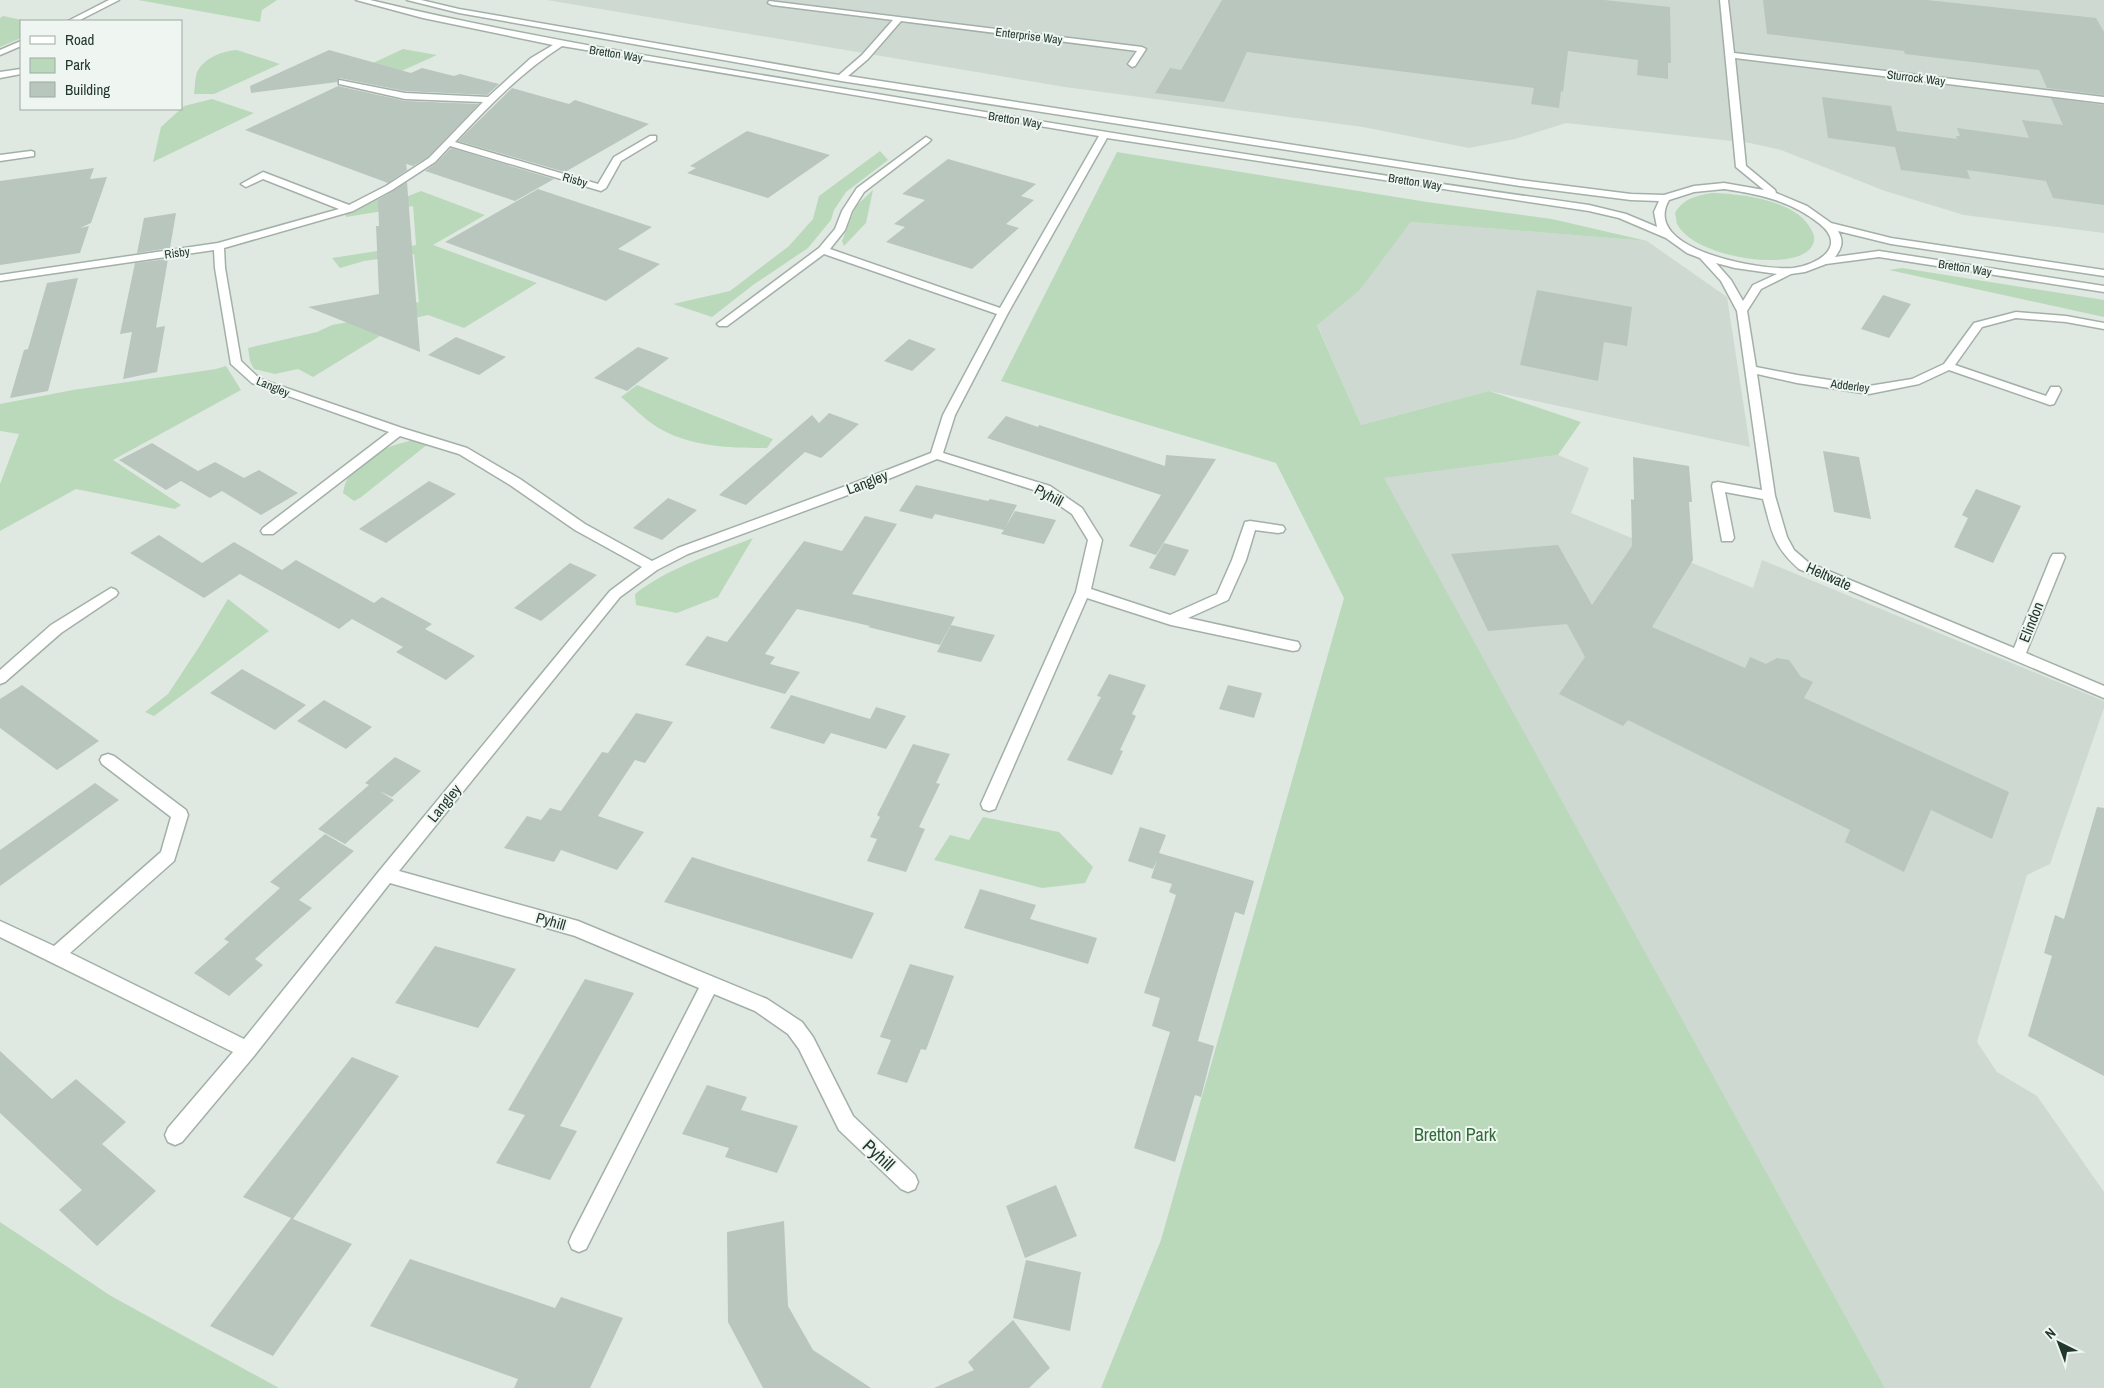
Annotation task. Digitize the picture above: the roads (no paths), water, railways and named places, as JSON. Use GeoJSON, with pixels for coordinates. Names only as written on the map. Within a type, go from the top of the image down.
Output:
{"type":"FeatureCollection","features":[{"type":"Feature","properties":{"kind":"street"},"geometry":{"type":"LineString","coordinates":[[74,20],[115,0]]}},
{"type":"Feature","properties":{"kind":"street","name":"Bretton Way"},"geometry":{"type":"LineString","coordinates":[[360,0],[419,15],[560,44],[1104,135],[1589,208],[1622,216],[1670,236],[1685,247],[1705,257]]}},
{"type":"Feature","properties":{"kind":"street","name":"Bretton Way"},"geometry":{"type":"LineString","coordinates":[[411,0],[476,14],[841,78],[1520,183],[1631,197],[1665,198]]}},
{"type":"Feature","properties":{"kind":"street"},"geometry":{"type":"LineString","coordinates":[[1724,0],[1738,125],[1735,172]]}},
{"type":"Feature","properties":{"kind":"street","name":"Enterprise Way"},"geometry":{"type":"LineString","coordinates":[[772,3],[1142,49],[1132,64]]}},
{"type":"Feature","properties":{"kind":"street"},"geometry":{"type":"LineString","coordinates":[[841,78],[865,56],[898,19]]}},
{"type":"Feature","properties":{"kind":"street"},"geometry":{"type":"LineString","coordinates":[[0,53],[20,43]]}},
{"type":"Feature","properties":{"kind":"street","name":"Risby"},"geometry":{"type":"LineString","coordinates":[[0,278],[220,246],[349,209],[389,188],[432,160],[490,100],[534,60],[560,44]]}},
{"type":"Feature","properties":{"kind":"street","name":"Sturrock Way"},"geometry":{"type":"LineString","coordinates":[[1729,55],[2104,100]]}},
{"type":"Feature","properties":{"kind":"street"},"geometry":{"type":"LineString","coordinates":[[0,75],[20,72]]}},
{"type":"Feature","properties":{"kind":"street"},"geometry":{"type":"LineString","coordinates":[[342,82],[405,96],[490,100]]}},
{"type":"Feature","properties":{"kind":"street"},"geometry":{"type":"LineString","coordinates":[[936,455],[950,415],[1002,313],[1104,135]]}},
{"type":"Feature","properties":{"kind":"street","name":"Risby"},"geometry":{"type":"LineString","coordinates":[[449,143],[601,188],[617,159],[653,138]]}},
{"type":"Feature","properties":{"kind":"street"},"geometry":{"type":"LineString","coordinates":[[723,324],[823,250],[840,230],[860,190],[926,140]]}},
{"type":"Feature","properties":{"kind":"street"},"geometry":{"type":"LineString","coordinates":[[0,158],[32,154]]}},
{"type":"Feature","properties":{"kind":"street"},"geometry":{"type":"LineString","coordinates":[[1670,236],[1660,223],[1659,211],[1665,198],[1679,192],[1700,187],[1735,172]]}},
{"type":"Feature","properties":{"kind":"street"},"geometry":{"type":"LineString","coordinates":[[1735,172],[1776,195],[1816,214],[1830,226],[1836,239],[1835,251],[1826,261]]}},
{"type":"Feature","properties":{"kind":"street"},"geometry":{"type":"LineString","coordinates":[[246,184],[263,176],[349,209]]}},
{"type":"Feature","properties":{"kind":"street"},"geometry":{"type":"LineString","coordinates":[[1700,187],[1741,188],[1776,195]]}},
{"type":"Feature","properties":{"kind":"street","name":"Bretton Way"},"geometry":{"type":"LineString","coordinates":[[1830,226],[1891,241],[2104,273]]}},
{"type":"Feature","properties":{"kind":"street","name":"Langley"},"geometry":{"type":"LineString","coordinates":[[220,246],[220,268],[235,362],[256,381],[398,431],[463,451],[514,482],[580,527],[652,567]]}},
{"type":"Feature","properties":{"kind":"street"},"geometry":{"type":"LineString","coordinates":[[823,250],[1002,313]]}},
{"type":"Feature","properties":{"kind":"street","name":"Bretton Way"},"geometry":{"type":"LineString","coordinates":[[1792,271],[1812,267],[1826,261],[1879,254],[2104,289]]}},
{"type":"Feature","properties":{"kind":"street"},"geometry":{"type":"LineString","coordinates":[[1705,257],[1749,269],[1792,271]]}},
{"type":"Feature","properties":{"kind":"street","name":"Heltwate"},"geometry":{"type":"LineString","coordinates":[[1705,257],[1726,280],[1742,311],[1769,496],[1780,537],[1789,553],[1804,566],[2018,656]]}},
{"type":"Feature","properties":{"kind":"street"},"geometry":{"type":"LineString","coordinates":[[1742,311],[1757,287],[1792,271]]}},
{"type":"Feature","properties":{"kind":"street","name":"Adderley"},"geometry":{"type":"LineString","coordinates":[[1750,368],[1798,379],[1869,390],[1916,382],[1948,366],[1978,325],[2016,315],[2066,319],[2104,326]]}},
{"type":"Feature","properties":{"kind":"street"},"geometry":{"type":"LineString","coordinates":[[1948,366],[2050,401],[2056,390]]}},
{"type":"Feature","properties":{"kind":"street"},"geometry":{"type":"LineString","coordinates":[[268,531],[398,431]]}},
{"type":"Feature","properties":{"kind":"street","name":"Langley"},"geometry":{"type":"LineString","coordinates":[[176,1135],[247,1050],[386,875],[615,594],[652,567],[683,551],[859,486],[936,455]]}},
{"type":"Feature","properties":{"kind":"street","name":"Pyhill"},"geometry":{"type":"LineString","coordinates":[[936,455],[1045,489],[1077,511],[1095,540],[1083,592],[989,804]]}},
{"type":"Feature","properties":{"kind":"street"},"geometry":{"type":"LineString","coordinates":[[1727,538],[1718,486],[1769,496]]}},
{"type":"Feature","properties":{"kind":"street"},"geometry":{"type":"LineString","coordinates":[[1171,620],[1223,597],[1239,560],[1250,525],[1278,529]]}},
{"type":"Feature","properties":{"kind":"street","name":"Elindon"},"geometry":{"type":"LineString","coordinates":[[2058,557],[2018,656],[2104,692]]}},
{"type":"Feature","properties":{"kind":"street"},"geometry":{"type":"LineString","coordinates":[[1083,592],[1171,620],[1293,646]]}},
{"type":"Feature","properties":{"kind":"street"},"geometry":{"type":"LineString","coordinates":[[0,678],[56,629],[110,593]]}},
{"type":"Feature","properties":{"kind":"street"},"geometry":{"type":"LineString","coordinates":[[56,955],[168,856],[180,815],[108,760]]}},
{"type":"Feature","properties":{"kind":"street","name":"Pyhill"},"geometry":{"type":"LineString","coordinates":[[386,875],[578,929],[761,1005],[795,1028],[806,1043],[846,1124],[908,1182]]}},
{"type":"Feature","properties":{"kind":"street"},"geometry":{"type":"LineString","coordinates":[[0,929],[247,1050]]}},
{"type":"Feature","properties":{"kind":"street"},"geometry":{"type":"LineString","coordinates":[[579,1242],[710,984]]}},
{"type":"Feature","properties":{"kind":"park label","name":"Bretton Park"},"geometry":{"type":"Point","coordinates":[1455,1134]}}]}
